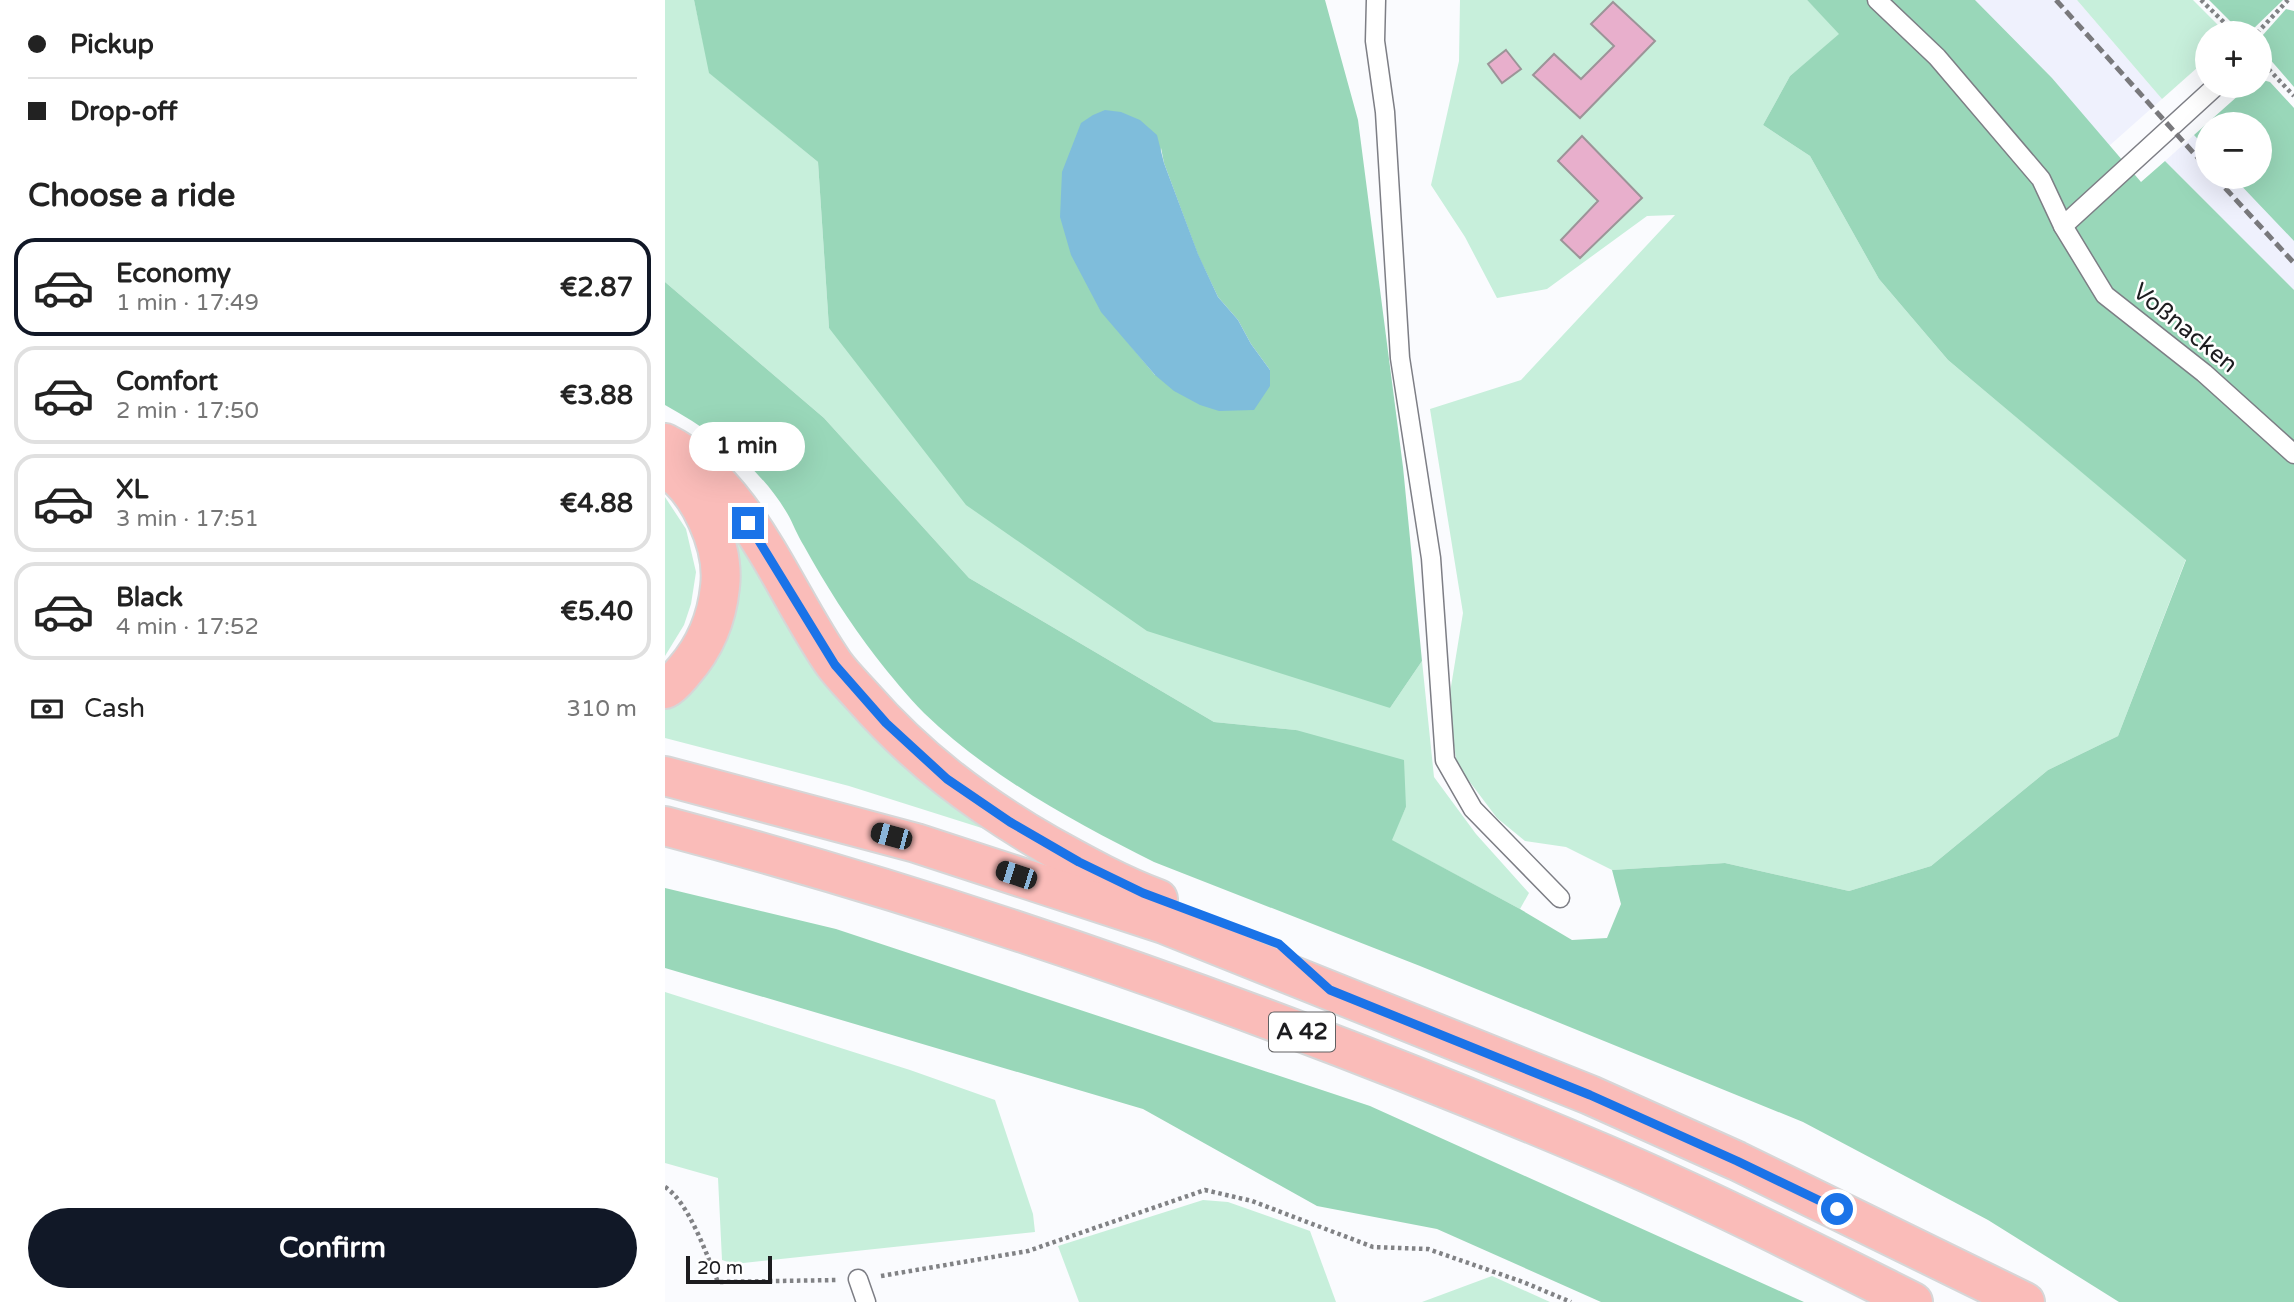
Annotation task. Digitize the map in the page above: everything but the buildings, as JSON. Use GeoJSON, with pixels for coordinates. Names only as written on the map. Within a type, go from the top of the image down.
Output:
{"type":"FeatureCollection","features":[{"type":"Feature","properties":{"kind":"highway"},"geometry":{"type":"LineString","coordinates":[[665,443],[683,452],[724,489],[748,523],[835,665],[886,723],[947,779],[1010,822],[1079,862],[1143,893],[1279,944],[1330,990]]}},
{"type":"Feature","properties":{"kind":"highway"},"geometry":{"type":"LineString","coordinates":[[665,468],[676,475],[701,506],[716,545],[721,584],[713,621],[696,657],[665,690]]}},
{"type":"Feature","properties":{"kind":"highway","name":"A 42"},"geometry":{"type":"LineString","coordinates":[[665,776],[916,843],[1164,924],[1590,1095],[1899,1239],[2025,1302]]}},
{"type":"Feature","properties":{"kind":"highway","name":"A 42"},"geometry":{"type":"LineString","coordinates":[[665,826],[899,893],[1234,1005],[1607,1156],[1784,1237],[1913,1302]]}},
{"type":"Feature","properties":{"kind":"lane"},"geometry":{"type":"LineString","coordinates":[[1376,0],[1375,41],[1385,112],[1400,358],[1431,558],[1445,760],[1473,809],[1560,898]]}},
{"type":"Feature","properties":{"kind":"lane","name":"Voßnacken"},"geometry":{"type":"LineString","coordinates":[[1877,0],[1937,57],[2041,179],[2063,226],[2105,295],[2204,373],[2294,454]]}},
{"type":"Feature","properties":{"kind":"lane"},"geometry":{"type":"LineString","coordinates":[[2063,226],[2203,98]]}},
{"type":"Feature","properties":{"kind":"lane"},"geometry":{"type":"LineString","coordinates":[[858,1279],[866,1302]]}},
{"type":"Feature","properties":{"kind":"path"},"geometry":{"type":"LineString","coordinates":[[2201,0],[2223,21]]}},
{"type":"Feature","properties":{"kind":"path"},"geometry":{"type":"LineString","coordinates":[[2268,21],[2287,0]]}},
{"type":"Feature","properties":{"kind":"path"},"geometry":{"type":"LineString","coordinates":[[2272,73],[2294,96]]}},
{"type":"Feature","properties":{"kind":"path"},"geometry":{"type":"LineString","coordinates":[[665,1187],[673,1192],[698,1234],[718,1282],[858,1279],[1028,1251],[1205,1190],[1252,1201],[1373,1247],[1428,1249],[1571,1302]]}},
{"type":"Feature","properties":{"kind":"shaded area"},"geometry":{"type":"Polygon","coordinates":[[[1975,0],[2077,0],[2162,99],[2109,146],[2052,78],[1975,0]]]}},
{"type":"Feature","properties":{"kind":"shaded area"},"geometry":{"type":"Polygon","coordinates":[[[2194,135],[2195,189],[2244,189],[2294,241],[2294,290],[2165,161],[2194,135]]]}},
{"type":"Feature","properties":{"kind":"green space"},"geometry":{"type":"Polygon","coordinates":[[[665,0],[694,0],[710,73],[818,162],[829,328],[1390,708],[1422,661],[1434,777],[1476,834],[1529,893],[1520,909],[1391,840],[1406,807],[1296,730],[1214,722],[969,578],[824,418],[665,282],[665,0]]]}},
{"type":"Feature","properties":{"kind":"green space"},"geometry":{"type":"Polygon","coordinates":[[[694,0],[1325,0],[1358,120],[1403,467],[1422,661],[1390,708],[1147,631],[966,505],[829,328],[818,162],[709,73],[694,0]],[[1161,148],[1125,339],[1155,375],[1270,370],[1238,320],[1218,297],[1198,255],[1161,148]]]}},
{"type":"Feature","properties":{"kind":"green space"},"geometry":{"type":"Polygon","coordinates":[[[1460,0],[1807,0],[1840,34],[1790,76],[1763,125],[1810,156],[1879,279],[1948,360],[2186,559],[2118,736],[2048,770],[1931,866],[1849,891],[1725,863],[1612,870],[1566,847],[1525,841],[1497,818],[1457,765],[1448,705],[1463,613],[1430,409],[1521,380],[1675,215],[1647,216],[1547,289],[1497,298],[1465,237],[1431,185],[1459,61],[1460,0]]]}},
{"type":"Feature","properties":{"kind":"green space"},"geometry":{"type":"Polygon","coordinates":[[[1807,0],[1975,0],[2052,78],[2141,182],[2165,161],[2294,290],[2294,1302],[2119,1302],[1988,1220],[1803,1122],[1420,966],[1154,862],[1093,831],[1004,777],[949,736],[924,713],[893,679],[856,630],[820,574],[787,513],[763,480],[717,438],[665,405],[665,282],[824,418],[969,578],[1214,722],[1296,730],[1404,760],[1406,807],[1392,840],[1572,940],[1607,938],[1621,904],[1612,870],[1725,863],[1849,891],[1931,866],[2048,770],[2118,736],[2186,560],[1948,360],[1879,279],[1810,156],[1763,125],[1790,76],[1839,34],[1807,0]]]}},
{"type":"Feature","properties":{"kind":"green space"},"geometry":{"type":"Polygon","coordinates":[[[2077,0],[2193,0],[2214,21],[2195,21],[2195,70],[2162,99],[2077,0]]]}},
{"type":"Feature","properties":{"kind":"green space"},"geometry":{"type":"Polygon","coordinates":[[[2209,0],[2283,0],[2261,21],[2230,21],[2209,0]]]}},
{"type":"Feature","properties":{"kind":"green space"},"geometry":{"type":"Polygon","coordinates":[[[2286,9],[2294,11],[2294,87],[2272,62],[2272,25],[2286,9]]]}},
{"type":"Feature","properties":{"kind":"green space"},"geometry":{"type":"Polygon","coordinates":[[[2272,84],[2294,108],[2294,241],[2244,189],[2272,189],[2272,112],[2220,112],[2236,98],[2272,98],[2272,84]]]}},
{"type":"Feature","properties":{"kind":"green space"},"geometry":{"type":"Polygon","coordinates":[[[665,497],[686,529],[696,572],[691,604],[684,625],[665,656],[665,497]]]}},
{"type":"Feature","properties":{"kind":"green space"},"geometry":{"type":"Polygon","coordinates":[[[715,510],[1007,836],[849,786],[665,738],[665,700],[699,669],[715,510]]]}},
{"type":"Feature","properties":{"kind":"green space"},"geometry":{"type":"Polygon","coordinates":[[[665,888],[836,929],[1370,1106],[1804,1302],[1601,1302],[1437,1229],[1317,1206],[1143,1109],[665,968],[665,888]]]}},
{"type":"Feature","properties":{"kind":"green space"},"geometry":{"type":"Polygon","coordinates":[[[665,992],[995,1100],[1033,1214],[1035,1232],[734,1264],[722,1260],[718,1178],[665,1163],[665,992]]]}},
{"type":"Feature","properties":{"kind":"green space"},"geometry":{"type":"Polygon","coordinates":[[[1203,1200],[1228,1202],[1310,1231],[1336,1302],[1079,1302],[1058,1246],[1203,1200]]]}},
{"type":"Feature","properties":{"kind":"green space"},"geometry":{"type":"Polygon","coordinates":[[[1492,1276],[1550,1302],[1422,1302],[1492,1276]]]}},
{"type":"Feature","properties":{"kind":"water"},"geometry":{"type":"Polygon","coordinates":[[[1105,110],[1121,112],[1140,120],[1157,135],[1164,163],[1198,254],[1218,297],[1238,320],[1270,370],[1270,386],[1254,410],[1219,411],[1200,405],[1174,391],[1155,375],[1101,312],[1071,255],[1060,217],[1062,172],[1081,123],[1105,110]]]}},
{"type":"Feature","properties":{"kind":"railway"},"geometry":{"type":"LineString","coordinates":[[2056,0],[2195,155]]}},
{"type":"Feature","properties":{"kind":"railway"},"geometry":{"type":"LineString","coordinates":[[2226,189],[2294,263]]}},
{"type":"Feature","properties":{"kind":"route"},"geometry":{"type":"LineString","coordinates":[[748,523],[835,665],[886,723],[947,779],[1010,822],[1079,862],[1143,893],[1279,944],[1330,990],[1590,1095],[1837,1209]]}}]}
